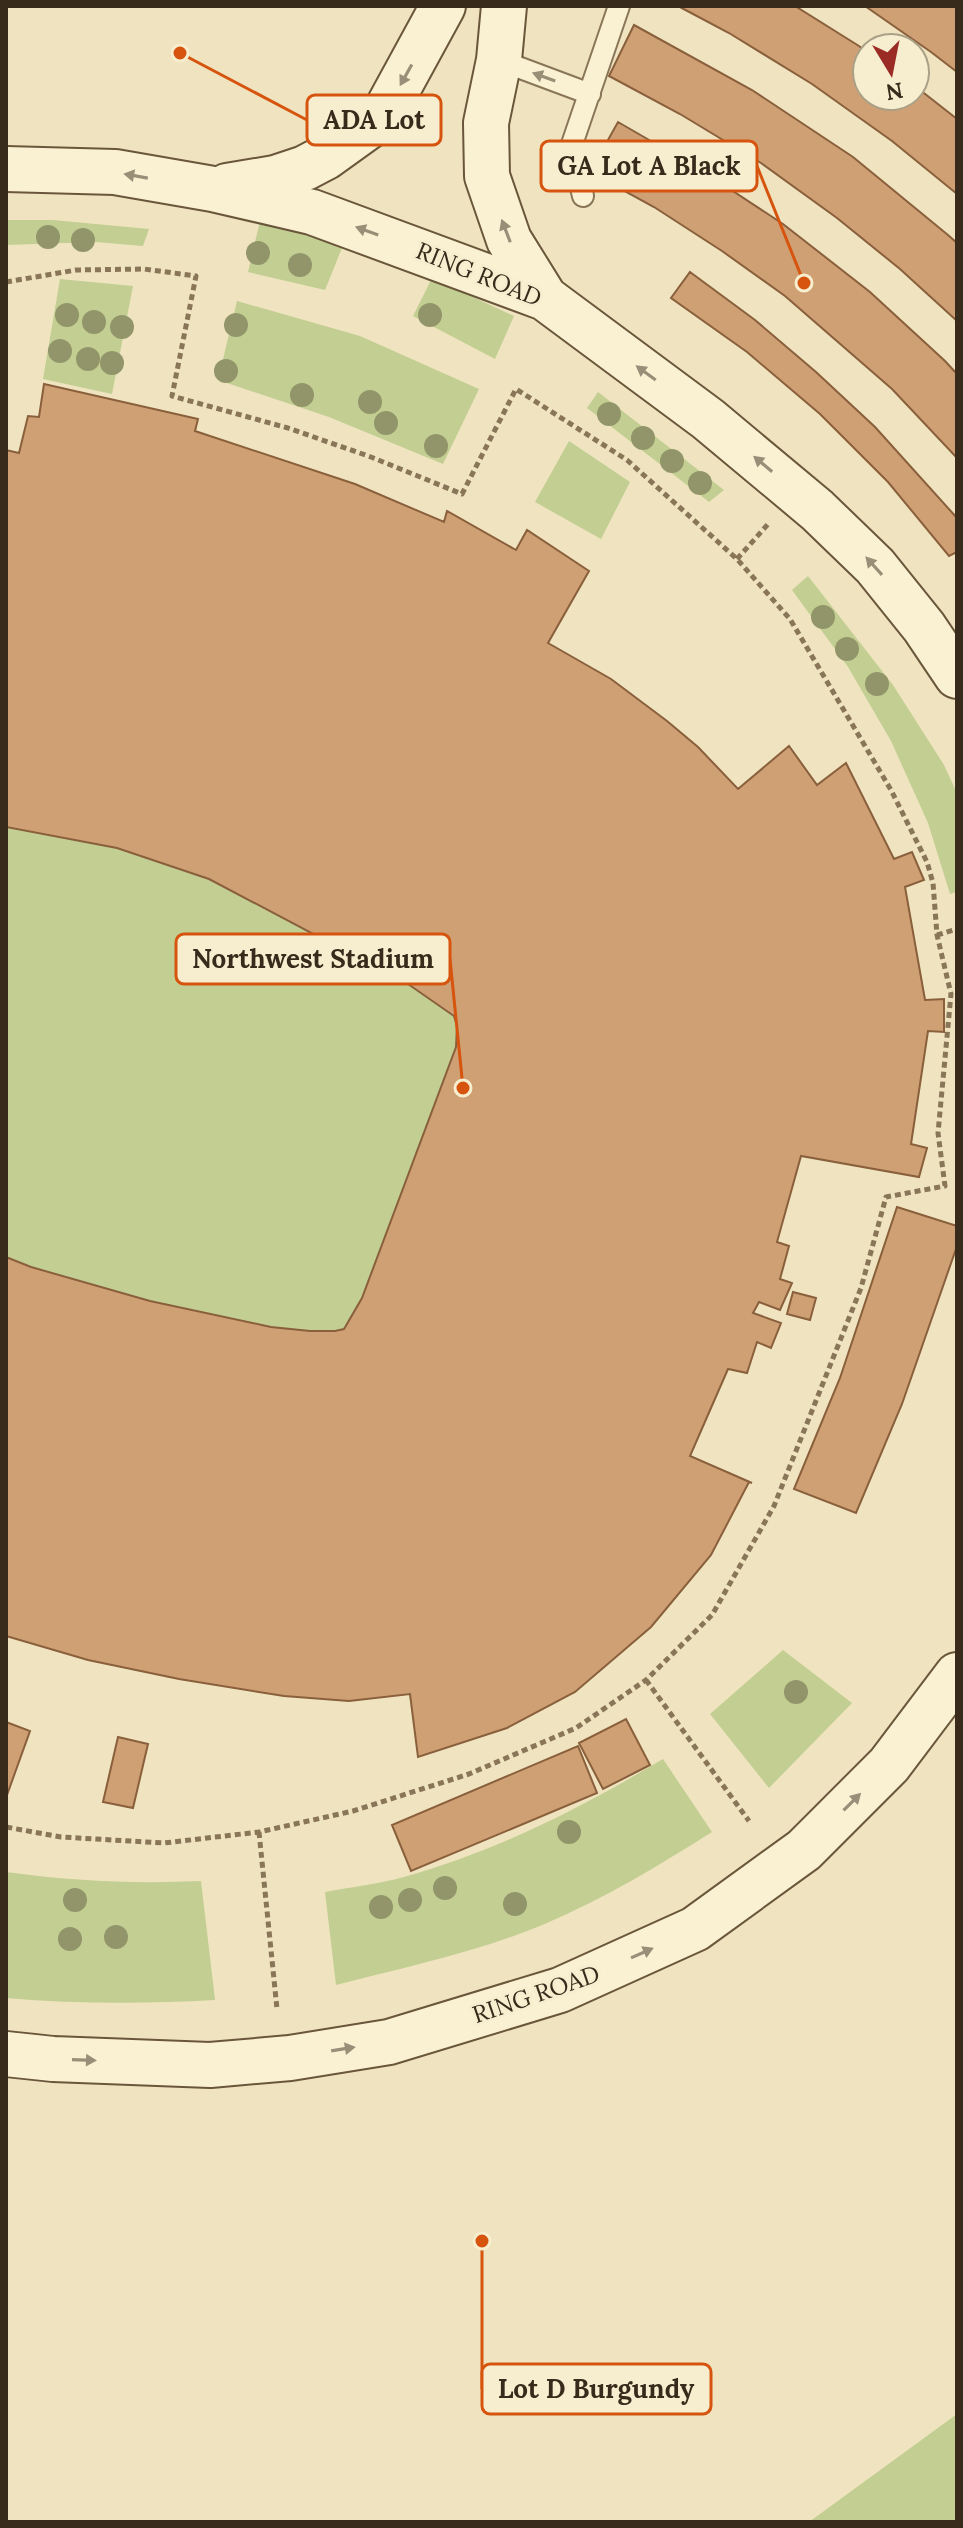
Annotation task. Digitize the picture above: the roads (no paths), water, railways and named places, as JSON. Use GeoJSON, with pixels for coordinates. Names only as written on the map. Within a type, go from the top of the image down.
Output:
{"type":"FeatureCollection","features":[{"type":"Feature","properties":{"kind":"main road"},"geometry":{"type":"LineString","coordinates":[[213,189],[275,178],[305,168],[326,157],[383,116],[443,6]]}},
{"type":"Feature","properties":{"kind":"main road"},"geometry":{"type":"LineString","coordinates":[[504,6],[499,60],[486,123],[487,176],[509,240],[545,298]]}},
{"type":"Feature","properties":{"kind":"main road","name":"RING ROAD"},"geometry":{"type":"LineString","coordinates":[[6,169],[115,172],[213,189],[312,212],[545,298],[708,419],[817,510],[940,635],[957,676]]}},
{"type":"Feature","properties":{"kind":"main road","name":"RING ROAD"},"geometry":{"type":"LineString","coordinates":[[6,2054],[53,2059],[210,2065],[290,2058],[389,2042],[560,1990],[695,1929],[804,1850],[889,1765],[957,1675]]}},
{"type":"Feature","properties":{"kind":"lane"},"geometry":{"type":"LineString","coordinates":[[583,196],[571,147],[619,6]]}},
{"type":"Feature","properties":{"kind":"lane"},"geometry":{"type":"LineString","coordinates":[[499,60],[590,94]]}},
{"type":"Feature","properties":{"kind":"place","name":"ADA Lot"},"geometry":{"type":"Point","coordinates":[180,53]}},
{"type":"Feature","properties":{"kind":"place","name":"GA Lot A Black"},"geometry":{"type":"Point","coordinates":[804,283]}},
{"type":"Feature","properties":{"kind":"place","name":"Northwest Stadium"},"geometry":{"type":"Point","coordinates":[463,1088]}},
{"type":"Feature","properties":{"kind":"place","name":"Lot D Burgundy"},"geometry":{"type":"Point","coordinates":[482,2241]}}]}
